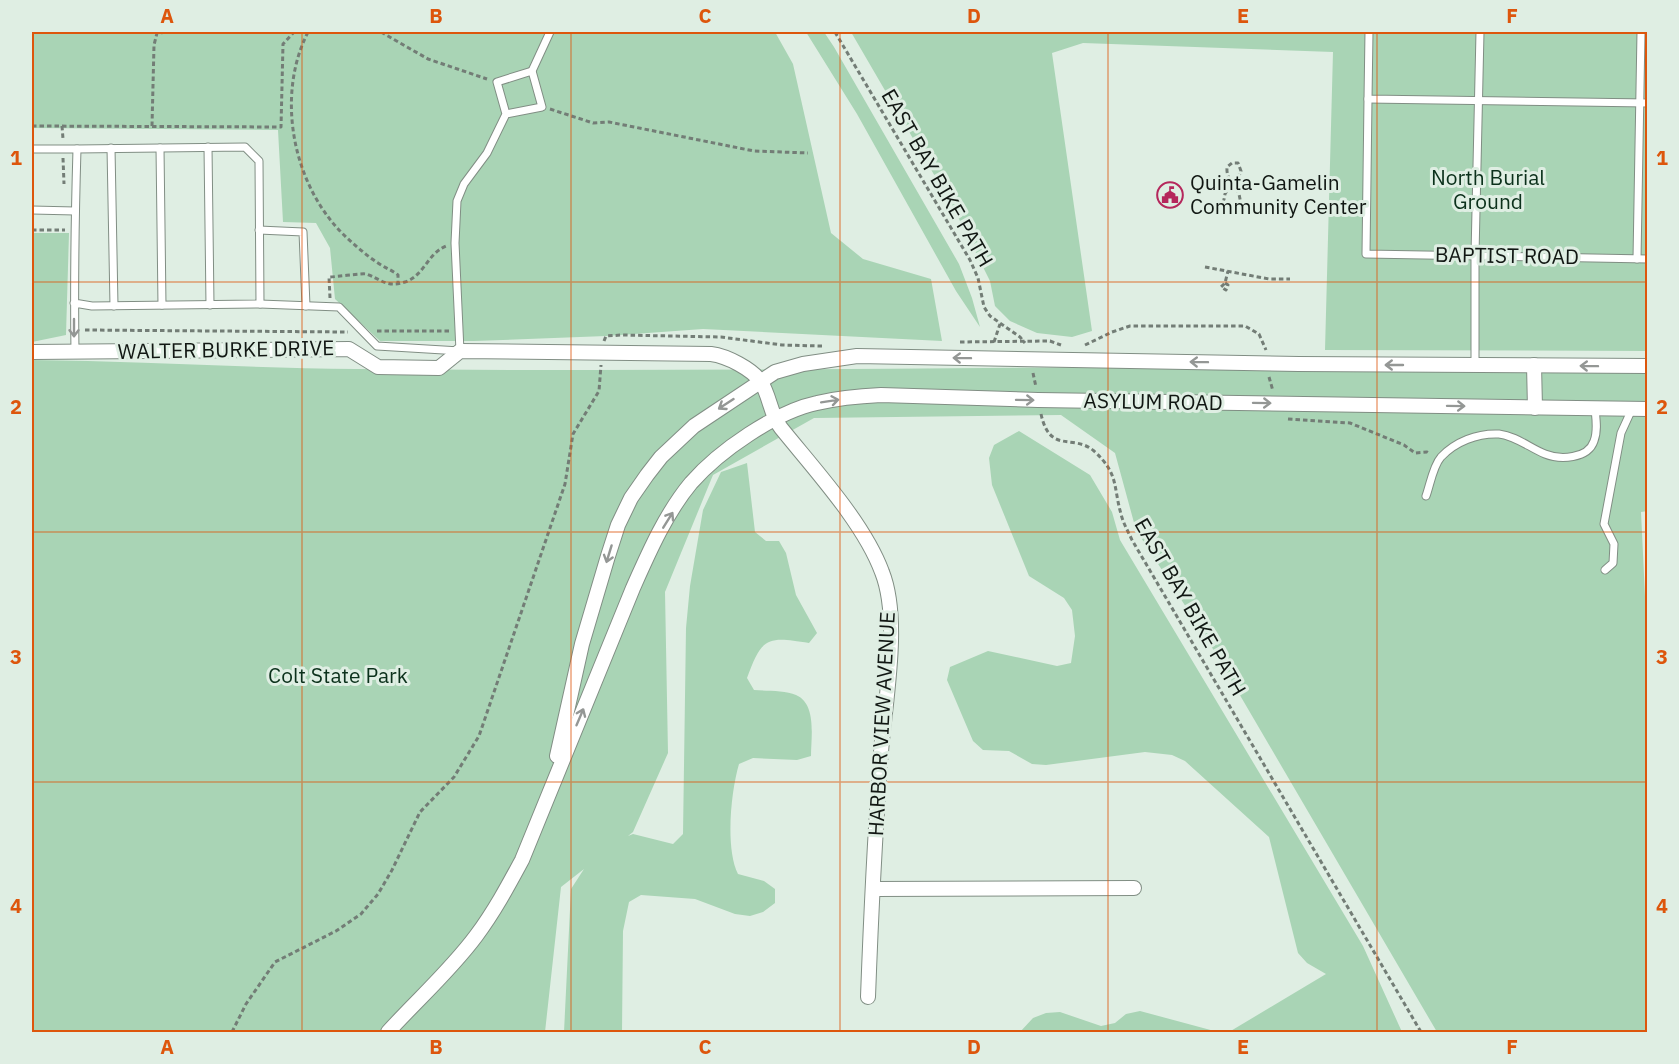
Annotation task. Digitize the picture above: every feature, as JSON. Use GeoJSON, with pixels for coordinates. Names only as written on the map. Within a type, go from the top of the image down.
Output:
{"type":"FeatureCollection","features":[{"type":"Feature","properties":{"kind":"street","name":"WALTER BURKE DRIVE"},"geometry":{"type":"LineString","coordinates":[[32,352],[350,349],[378,367],[439,368],[460,351]]}},
{"type":"Feature","properties":{"kind":"street"},"geometry":{"type":"LineString","coordinates":[[460,351],[711,354],[733,360],[761,382],[682,436],[660,457],[631,498],[618,525],[593,604],[553,773],[541,810]]}},
{"type":"Feature","properties":{"kind":"street","name":"ASYLUM ROAD"},"geometry":{"type":"LineString","coordinates":[[761,382],[775,372],[803,364],[857,356],[1299,364],[1647,366]]}},
{"type":"Feature","properties":{"kind":"street"},"geometry":{"type":"LineString","coordinates":[[1534,365],[1535,408]]}},
{"type":"Feature","properties":{"kind":"street","name":"HARBOR VIEW AVENUE"},"geometry":{"type":"LineString","coordinates":[[761,382],[775,420],[842,505],[882,570],[888,588],[891,642],[881,750],[867,996]]}},
{"type":"Feature","properties":{"kind":"street","name":"ASYLUM ROAD"},"geometry":{"type":"LineString","coordinates":[[775,420],[816,403],[862,396],[1647,409]]}},
{"type":"Feature","properties":{"kind":"street"},"geometry":{"type":"LineString","coordinates":[[378,1032],[392,1028],[429,990],[474,938],[493,912],[522,860],[633,588],[666,522],[691,484],[710,464],[730,447],[775,420]]}},
{"type":"Feature","properties":{"kind":"street"},"geometry":{"type":"LineString","coordinates":[[874,889],[1134,888]]}},
{"type":"Feature","properties":{"kind":"lane"},"geometry":{"type":"LineString","coordinates":[[506,114],[542,107],[532,71],[550,32]]}},
{"type":"Feature","properties":{"kind":"lane"},"geometry":{"type":"LineString","coordinates":[[1369,32],[1368,99],[1643,103]]}},
{"type":"Feature","properties":{"kind":"lane"},"geometry":{"type":"LineString","coordinates":[[1475,365],[1480,32]]}},
{"type":"Feature","properties":{"kind":"lane"},"geometry":{"type":"LineString","coordinates":[[1637,259],[1643,103],[1641,32]]}},
{"type":"Feature","properties":{"kind":"lane"},"geometry":{"type":"LineString","coordinates":[[74,303],[92,306],[260,304],[339,307],[377,346],[460,351],[455,243],[457,201],[464,184],[487,153],[506,114],[497,82],[532,71]]}},
{"type":"Feature","properties":{"kind":"lane","name":"BAPTIST ROAD"},"geometry":{"type":"LineString","coordinates":[[1368,99],[1366,254],[1647,259]]}},
{"type":"Feature","properties":{"kind":"lane"},"geometry":{"type":"LineString","coordinates":[[208,147],[210,304]]}},
{"type":"Feature","properties":{"kind":"lane"},"geometry":{"type":"LineString","coordinates":[[32,148],[245,147],[259,161],[260,304]]}},
{"type":"Feature","properties":{"kind":"lane"},"geometry":{"type":"LineString","coordinates":[[111,148],[114,306]]}},
{"type":"Feature","properties":{"kind":"lane"},"geometry":{"type":"LineString","coordinates":[[160,148],[162,305]]}},
{"type":"Feature","properties":{"kind":"lane"},"geometry":{"type":"LineString","coordinates":[[75,353],[77,149]]}},
{"type":"Feature","properties":{"kind":"lane"},"geometry":{"type":"LineString","coordinates":[[1639,170],[1647,170]]}},
{"type":"Feature","properties":{"kind":"lane"},"geometry":{"type":"LineString","coordinates":[[32,210],[75,211]]}},
{"type":"Feature","properties":{"kind":"lane"},"geometry":{"type":"LineString","coordinates":[[259,230],[303,232],[306,306]]}},
{"type":"Feature","properties":{"kind":"lane"},"geometry":{"type":"LineString","coordinates":[[1426,496],[1439,459],[1460,443],[1474,436],[1500,434],[1512,437],[1545,454],[1560,458],[1582,454],[1592,446],[1595,440],[1595,409]]}},
{"type":"Feature","properties":{"kind":"lane"},"geometry":{"type":"LineString","coordinates":[[1605,570],[1613,563],[1614,544],[1604,524],[1621,433],[1632,409]]}},
{"type":"Feature","properties":{"kind":"path"},"geometry":{"type":"LineString","coordinates":[[152,126],[154,45],[157,33],[170,32]]}},
{"type":"Feature","properties":{"kind":"path"},"geometry":{"type":"LineString","coordinates":[[32,126],[281,127],[283,44],[294,32]]}},
{"type":"Feature","properties":{"kind":"path"},"geometry":{"type":"LineString","coordinates":[[308,32],[297,64],[292,89],[291,115],[294,142],[316,199],[345,235],[378,263],[398,275],[398,283]]}},
{"type":"Feature","properties":{"kind":"path"},"geometry":{"type":"LineString","coordinates":[[381,32],[429,59],[497,82]]}},
{"type":"Feature","properties":{"kind":"path","name":"EAST BAY BIKE PATH"},"geometry":{"type":"LineString","coordinates":[[835,32],[970,260],[978,278],[984,307],[990,316],[1025,342],[1031,359],[1045,429],[1061,441],[1087,445],[1112,473],[1120,511],[1132,540],[1421,1032]]}},
{"type":"Feature","properties":{"kind":"path"},"geometry":{"type":"LineString","coordinates":[[542,107],[593,123],[609,122],[754,151],[808,153]]}},
{"type":"Feature","properties":{"kind":"path"},"geometry":{"type":"LineString","coordinates":[[62,126],[64,210]]}},
{"type":"Feature","properties":{"kind":"path"},"geometry":{"type":"LineString","coordinates":[[1222,210],[1225,194],[1232,184],[1238,179],[1241,171],[1238,163],[1232,163],[1227,167],[1228,178],[1232,184],[1239,195],[1242,209]]}},
{"type":"Feature","properties":{"kind":"path"},"geometry":{"type":"LineString","coordinates":[[32,230],[64,230]]}},
{"type":"Feature","properties":{"kind":"path"},"geometry":{"type":"LineString","coordinates":[[336,299],[330,298],[329,277],[364,273],[386,284],[406,282],[424,268],[435,251],[455,243]]}},
{"type":"Feature","properties":{"kind":"path"},"geometry":{"type":"LineString","coordinates":[[1204,267],[1269,279],[1290,279]]}},
{"type":"Feature","properties":{"kind":"path"},"geometry":{"type":"LineString","coordinates":[[1225,283],[1228,272]]}},
{"type":"Feature","properties":{"kind":"path"},"geometry":{"type":"LineString","coordinates":[[994,342],[1000,324]]}},
{"type":"Feature","properties":{"kind":"path"},"geometry":{"type":"LineString","coordinates":[[75,330],[459,331]]}},
{"type":"Feature","properties":{"kind":"path"},"geometry":{"type":"LineString","coordinates":[[232,1032],[246,1004],[275,962],[336,931],[361,914],[378,894],[420,812],[454,777],[479,736],[565,484],[573,434],[599,391],[606,336],[721,337]]}},
{"type":"Feature","properties":{"kind":"green space"},"geometry":{"type":"Polygon","coordinates":[[[32,32],[775,32],[793,64],[831,233],[863,259],[931,279],[942,341],[703,329],[606,336],[474,341],[380,341],[335,299],[330,248],[316,223],[283,222],[278,130],[32,128],[32,32]]]}},
{"type":"Feature","properties":{"kind":"green space"},"geometry":{"type":"Polygon","coordinates":[[[806,32],[824,32],[834,47],[959,264],[980,327],[956,291],[857,114],[806,32]]]}},
{"type":"Feature","properties":{"kind":"green space","name":"North Burial Ground"},"geometry":{"type":"Polygon","coordinates":[[[851,32],[1647,32],[1647,351],[1325,350],[1333,52],[1083,43],[1052,53],[1092,331],[1072,337],[1037,333],[1010,321],[995,306],[990,281],[954,209],[851,32]]]}},
{"type":"Feature","properties":{"kind":"green space"},"geometry":{"type":"Polygon","coordinates":[[[32,233],[69,233],[66,335],[32,342],[32,233]]]}},
{"type":"Feature","properties":{"kind":"green space","name":"Colt State Park"},"geometry":{"type":"Polygon","coordinates":[[[32,360],[316,368],[518,370],[1647,363],[1648,511],[1641,512],[1648,659],[1647,1032],[1437,1032],[1210,644],[1136,530],[1115,453],[1061,415],[814,418],[713,475],[665,592],[668,753],[633,832],[628,836],[633,834],[673,844],[683,834],[686,628],[690,586],[703,510],[721,472],[747,463],[755,532],[766,541],[779,541],[786,553],[796,595],[817,633],[809,643],[784,640],[768,642],[757,654],[747,678],[754,690],[786,692],[803,699],[810,713],[811,756],[797,760],[753,758],[739,764],[736,775],[730,835],[734,863],[738,874],[764,881],[775,889],[775,903],[763,912],[750,916],[735,914],[695,899],[641,895],[629,902],[623,931],[622,1032],[564,1032],[571,889],[584,869],[561,887],[545,1032],[32,1032],[32,360]]]}},
{"type":"Feature","properties":{"kind":"green space"},"geometry":{"type":"Polygon","coordinates":[[[1019,431],[1090,475],[1112,512],[1120,540],[1363,946],[1402,1032],[1229,1032],[1326,974],[1307,963],[1298,953],[1269,837],[1185,761],[1172,755],[1145,752],[1046,765],[1032,764],[1009,751],[983,750],[973,741],[947,680],[950,667],[988,651],[1057,666],[1071,663],[1075,636],[1072,610],[1064,598],[1029,576],[992,485],[989,458],[994,445],[1019,431]]]}},
{"type":"Feature","properties":{"kind":"green space"},"geometry":{"type":"Polygon","coordinates":[[[1140,1011],[1218,1032],[1020,1032],[1033,1018],[1046,1013],[1060,1012],[1101,1026],[1115,1023],[1126,1014],[1140,1011]]]}},
{"type":"Feature","properties":{"kind":"place","name":"Quinta-Gamelin Community Center"},"geometry":{"type":"Point","coordinates":[1170,195]}}]}
